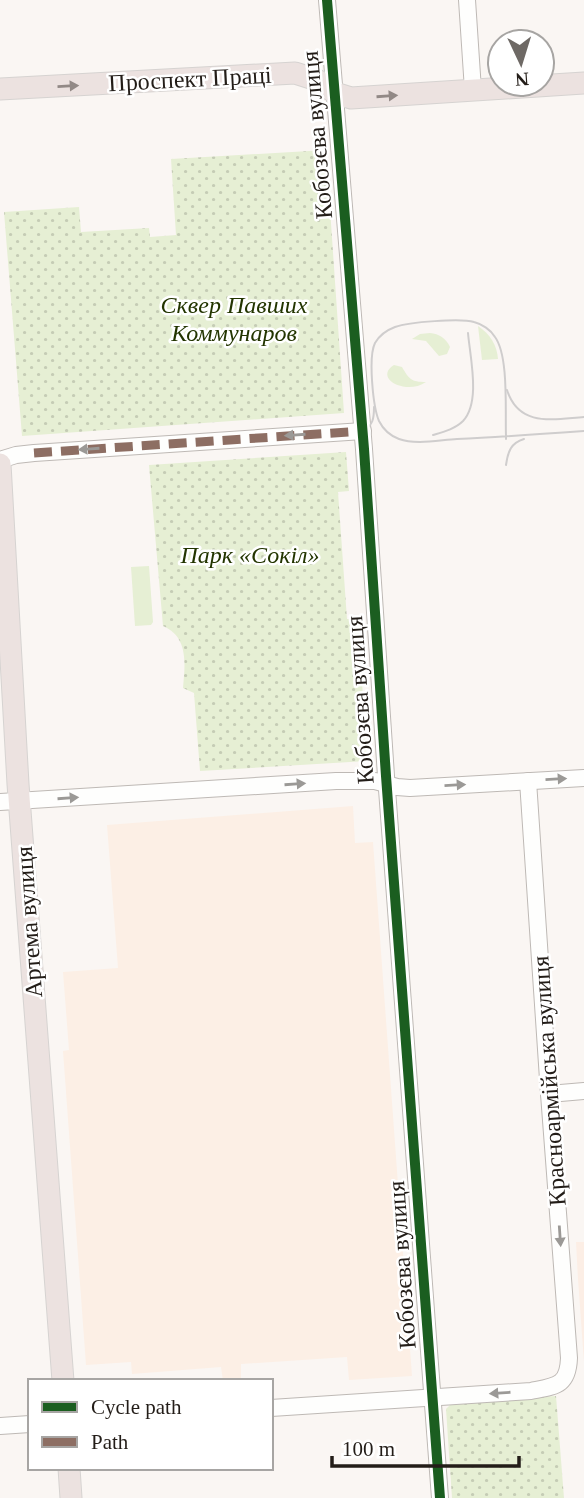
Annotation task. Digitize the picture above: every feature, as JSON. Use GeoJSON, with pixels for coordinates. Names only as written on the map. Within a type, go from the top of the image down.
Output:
{"type":"FeatureCollection","features":[{"type":"Feature","properties":{"kind":"main road","name":"Проспект Праці"},"geometry":{"type":"LineString","coordinates":[[0,89],[295,73],[317,80],[335,93],[351,98],[584,83]]}},
{"type":"Feature","properties":{"kind":"main road","name":"Артема вулиця"},"geometry":{"type":"LineString","coordinates":[[0,462],[10,802],[63,1379]]}},
{"type":"Feature","properties":{"kind":"main road"},"geometry":{"type":"LineString","coordinates":[[69,1470],[71,1498]]}},
{"type":"Feature","properties":{"kind":"street","name":"Кобозєва вулиця"},"geometry":{"type":"LineString","coordinates":[[327,0],[363,431],[440,1498]]}},
{"type":"Feature","properties":{"kind":"street"},"geometry":{"type":"LineString","coordinates":[[467,0],[473,90]]}},
{"type":"Feature","properties":{"kind":"street"},"geometry":{"type":"LineString","coordinates":[[0,462],[16,455],[34,453],[363,431]]}},
{"type":"Feature","properties":{"kind":"street"},"geometry":{"type":"LineString","coordinates":[[10,802],[336,781],[374,781],[410,788],[584,778]]}},
{"type":"Feature","properties":{"kind":"street","name":"Красноармійська вулиця"},"geometry":{"type":"LineString","coordinates":[[433,1397],[531,1391],[553,1386],[564,1379],[568,1372],[528,781]]}},
{"type":"Feature","properties":{"kind":"street"},"geometry":{"type":"LineString","coordinates":[[549,1094],[584,1091]]}},
{"type":"Feature","properties":{"kind":"street"},"geometry":{"type":"LineString","coordinates":[[273,1408],[433,1397]]}},
{"type":"Feature","properties":{"kind":"street"},"geometry":{"type":"LineString","coordinates":[[0,1426],[28,1424]]}},
{"type":"Feature","properties":{"kind":"shaded area"},"geometry":{"type":"Polygon","coordinates":[[[353,806],[355,843],[373,842],[412,1376],[349,1380],[347,1357],[241,1364],[241,1379],[223,1379],[221,1367],[132,1374],[131,1362],[86,1365],[63,1051],[69,1050],[63,972],[118,968],[107,825],[353,806]]]}},
{"type":"Feature","properties":{"kind":"shaded area"},"geometry":{"type":"Polygon","coordinates":[[[576,1242],[584,1242],[584,1362],[578,1279],[576,1242]]]}},
{"type":"Feature","properties":{"kind":"green space","name":"Сквер Павших Коммунаров"},"geometry":{"type":"Polygon","coordinates":[[[326,150],[344,413],[22,436],[4,212],[79,207],[81,232],[149,228],[150,237],[176,235],[171,159],[326,150]]]}},
{"type":"Feature","properties":{"kind":"green space"},"geometry":{"type":"Polygon","coordinates":[[[478,326],[492,340],[498,359],[482,360],[478,326]]]}},
{"type":"Feature","properties":{"kind":"green space"},"geometry":{"type":"Polygon","coordinates":[[[420,334],[439,335],[446,341],[450,347],[447,354],[439,356],[426,341],[412,339],[420,334]]]}},
{"type":"Feature","properties":{"kind":"green space"},"geometry":{"type":"Polygon","coordinates":[[[394,365],[402,367],[414,380],[426,382],[410,387],[395,384],[387,375],[394,365]]]}},
{"type":"Feature","properties":{"kind":"green space","name":"Парк «Сокіл»"},"geometry":{"type":"Polygon","coordinates":[[[346,452],[349,491],[338,492],[347,619],[358,619],[367,761],[200,771],[194,693],[183,688],[184,661],[181,644],[171,631],[163,626],[149,465],[346,452]]]}},
{"type":"Feature","properties":{"kind":"green space"},"geometry":{"type":"Polygon","coordinates":[[[149,566],[153,622],[151,625],[135,626],[131,567],[149,566]]]}},
{"type":"Feature","properties":{"kind":"green space"},"geometry":{"type":"Polygon","coordinates":[[[556,1396],[564,1498],[452,1498],[446,1409],[452,1403],[556,1396]]]}},
{"type":"Feature","properties":{"kind":"tram line"},"geometry":{"type":"LineString","coordinates":[[506,439],[506,436],[506,426],[506,399],[502,357],[495,337],[486,328],[467,321],[423,322],[395,327],[377,340],[372,359],[375,405],[381,424],[396,438],[420,442],[457,439],[505,436],[520,435],[584,431]]}},
{"type":"Feature","properties":{"kind":"tram line"},"geometry":{"type":"LineString","coordinates":[[433,435],[449,430],[463,421],[472,403],[473,379],[468,333]]}},
{"type":"Feature","properties":{"kind":"tram line"},"geometry":{"type":"LineString","coordinates":[[507,390],[520,411],[529,416],[550,419],[584,417]]}},
{"type":"Feature","properties":{"kind":"tram line"},"geometry":{"type":"LineString","coordinates":[[363,431],[372,421],[374,407]]}},
{"type":"Feature","properties":{"kind":"tram line"},"geometry":{"type":"LineString","coordinates":[[506,465],[511,448],[524,439]]}},
{"type":"Feature","properties":{"kind":"marked path"},"geometry":{"type":"LineString","coordinates":[[34,453],[363,431]]}},
{"type":"Feature","properties":{"kind":"cycle path"},"geometry":{"type":"LineString","coordinates":[[327,0],[364,449],[440,1498]]}}]}
